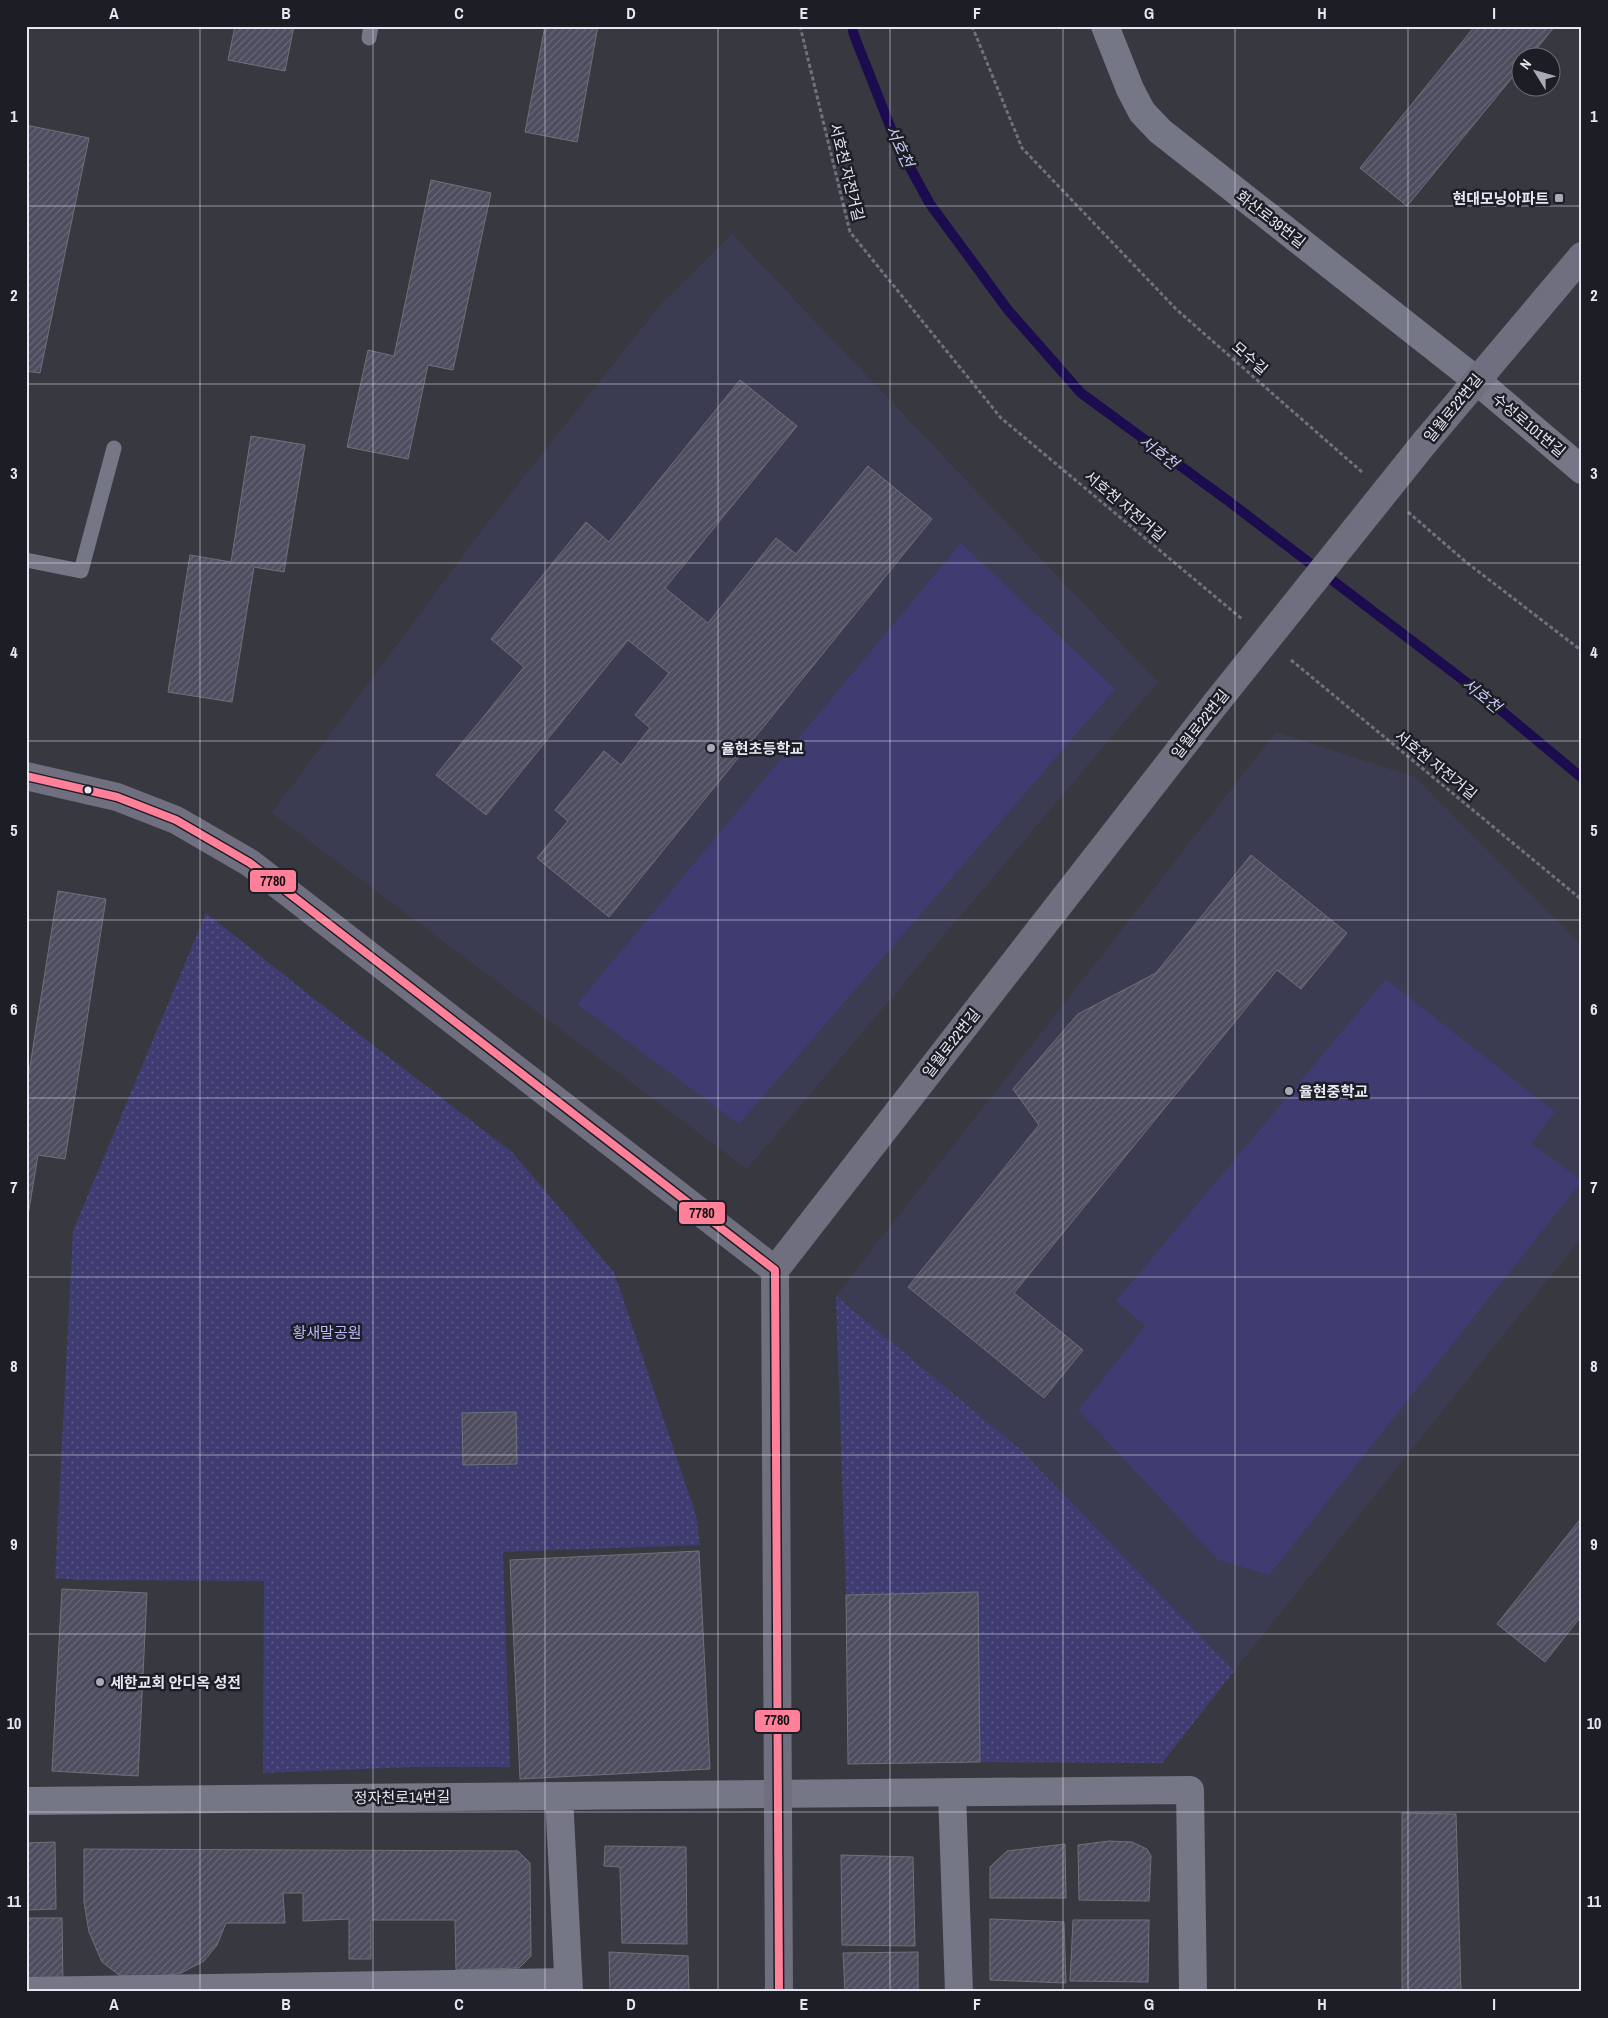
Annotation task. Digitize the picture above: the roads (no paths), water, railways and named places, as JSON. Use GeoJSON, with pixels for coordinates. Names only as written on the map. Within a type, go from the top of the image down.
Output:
{"type":"FeatureCollection","features":[{"type":"Feature","properties":{"kind":"street","name":"화산로39번길"},"geometry":{"type":"LineString","coordinates":[[1106,26],[1130,90],[1142,112],[1160,131],[1476,380]]}},
{"type":"Feature","properties":{"kind":"street","name":"일월로22번길"},"geometry":{"type":"LineString","coordinates":[[774,1270],[1216,703],[1425,442],[1582,256]]}},
{"type":"Feature","properties":{"kind":"street","name":"수성로101번길"},"geometry":{"type":"LineString","coordinates":[[1476,380],[1582,470]]}},
{"type":"Feature","properties":{"kind":"street"},"geometry":{"type":"LineString","coordinates":[[26,776],[117,797],[176,820],[250,863],[774,1270],[780,1992]]}},
{"type":"Feature","properties":{"kind":"street","name":"정자천로14번길"},"geometry":{"type":"LineString","coordinates":[[26,1801],[1190,1790],[1193,1992]]}},
{"type":"Feature","properties":{"kind":"street"},"geometry":{"type":"LineString","coordinates":[[952,1793],[959,1992]]}},
{"type":"Feature","properties":{"kind":"street"},"geometry":{"type":"LineString","coordinates":[[26,1991],[568,1987],[559,1796]]}},
{"type":"Feature","properties":{"kind":"lane"},"geometry":{"type":"LineString","coordinates":[[26,560],[81,571],[114,448]]}},
{"type":"Feature","properties":{"kind":"waterway","name":"서호천"},"geometry":{"type":"LineString","coordinates":[[852,26],[897,144],[930,204],[1008,310],[1081,393],[1227,500],[1479,692],[1582,778]]}},
{"type":"Feature","properties":{"kind":"place","name":"현대모닝아파트"},"geometry":{"type":"Point","coordinates":[1559,198]}},
{"type":"Feature","properties":{"kind":"place","name":"율현초등학교"},"geometry":{"type":"Point","coordinates":[711,748]}},
{"type":"Feature","properties":{"kind":"place","name":"율현중학교"},"geometry":{"type":"Point","coordinates":[1289,1091]}},
{"type":"Feature","properties":{"kind":"place","name":"세한교회 안디옥 성전"},"geometry":{"type":"Point","coordinates":[100,1682]}},
{"type":"Feature","properties":{"kind":"park label","name":"황새말공원"},"geometry":{"type":"Point","coordinates":[327,1332]}}]}
